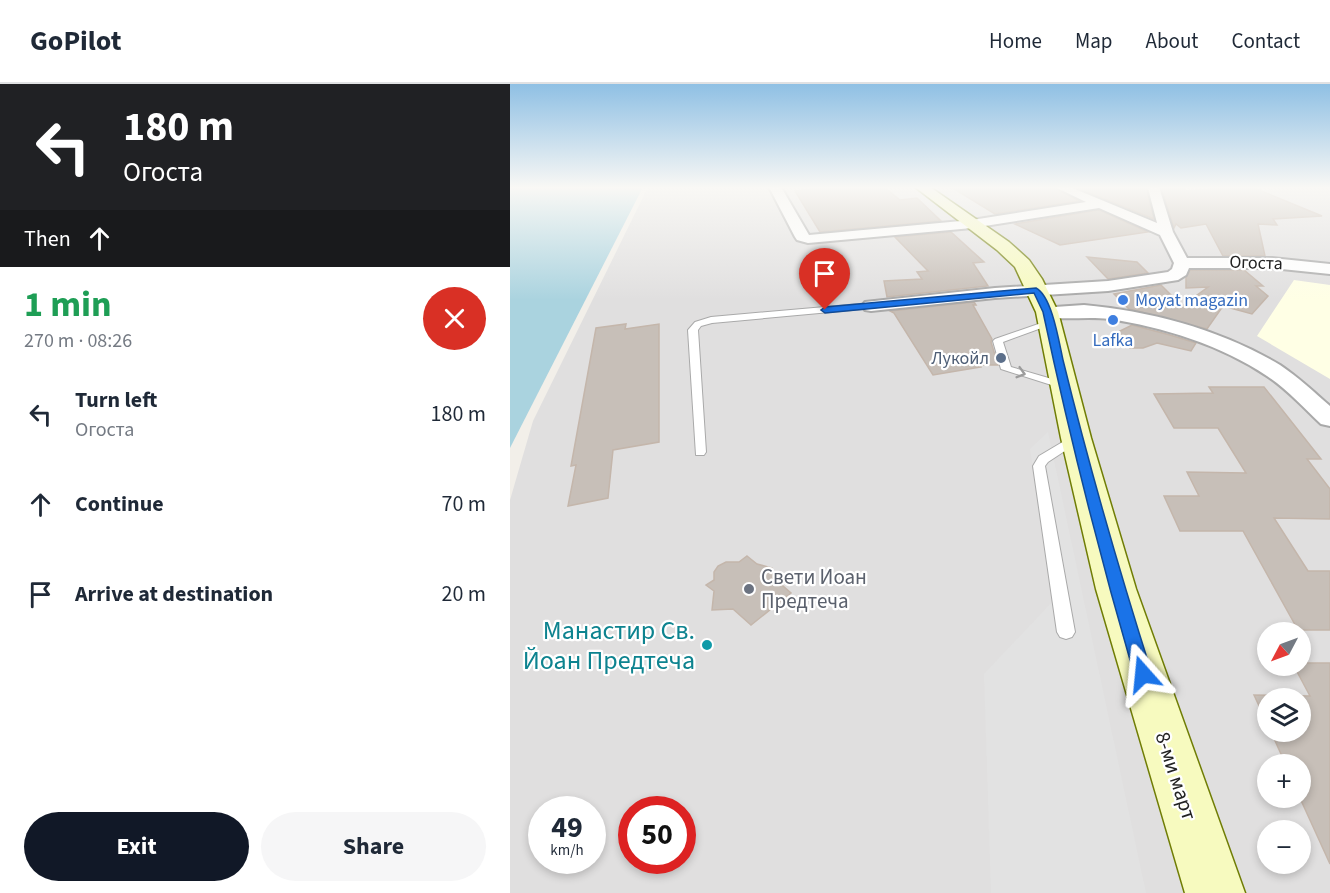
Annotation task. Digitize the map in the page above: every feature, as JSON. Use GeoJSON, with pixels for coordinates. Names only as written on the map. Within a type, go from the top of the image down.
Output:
{"type":"FeatureCollection","features":[{"type":"Feature","properties":{"kind":"main road","name":"8-ми март"},"geometry":{"type":"LineString","coordinates":[[973,225],[1004,246],[1022,264],[1044,309],[1116,589],[1215,893]]}},
{"type":"Feature","properties":{"kind":"street"},"geometry":{"type":"LineString","coordinates":[[795,225],[802,237],[818,239],[964,225]]}},
{"type":"Feature","properties":{"kind":"street"},"geometry":{"type":"LineString","coordinates":[[1149,225],[1166,232]]}},
{"type":"Feature","properties":{"kind":"street"},"geometry":{"type":"LineString","coordinates":[[1044,309],[1108,286],[1160,279],[1180,272],[1182,263],[1164,225]]}},
{"type":"Feature","properties":{"kind":"street","name":"Огоста"},"geometry":{"type":"LineString","coordinates":[[1182,263],[1272,263],[1330,269]]}},
{"type":"Feature","properties":{"kind":"street"},"geometry":{"type":"LineString","coordinates":[[871,306],[1044,309],[1113,315],[1197,336],[1236,350],[1275,372],[1330,419]]}},
{"type":"Feature","properties":{"kind":"lane"},"geometry":{"type":"LineString","coordinates":[[700,452],[693,330],[698,324],[711,320],[871,306]]}},
{"type":"Feature","properties":{"kind":"lane"},"geometry":{"type":"LineString","coordinates":[[1044,309],[998,341],[1006,369],[1065,386]]}},
{"type":"Feature","properties":{"kind":"lane"},"geometry":{"type":"LineString","coordinates":[[1066,632],[1039,466],[1043,459],[1076,438]]}},
{"type":"Feature","properties":{"kind":"shaded area"},"geometry":{"type":"Polygon","coordinates":[[[629,225],[1330,225],[1330,893],[510,893],[510,500],[533,421],[629,225]]]}},
{"type":"Feature","properties":{"kind":"shaded area"},"geometry":{"type":"Polygon","coordinates":[[[1294,280],[1330,285],[1330,379],[1257,336],[1294,280]]]}},
{"type":"Feature","properties":{"kind":"shaded area"},"geometry":{"type":"Polygon","coordinates":[[[1048,432],[1146,893],[991,893],[984,674],[1055,599],[1030,449],[1048,432]]]}},
{"type":"Feature","properties":{"kind":"water"},"geometry":{"type":"Polygon","coordinates":[[[510,225],[624,225],[510,448],[510,225]]]}},
{"type":"Feature","properties":{"kind":"building"},"geometry":{"type":"Polygon","coordinates":[[[816,225],[900,225],[820,232],[816,225]]]}},
{"type":"Feature","properties":{"kind":"building"},"geometry":{"type":"Polygon","coordinates":[[[1017,225],[1132,225],[1148,232],[1060,245],[1017,225]]]}},
{"type":"Feature","properties":{"kind":"building"},"geometry":{"type":"Polygon","coordinates":[[[1177,225],[1201,225],[1181,228],[1177,225]]]}},
{"type":"Feature","properties":{"kind":"building"},"geometry":{"type":"Polygon","coordinates":[[[1206,225],[1258,225],[1265,256],[1223,256],[1206,225]]]}},
{"type":"Feature","properties":{"kind":"building"},"geometry":{"type":"Polygon","coordinates":[[[951,232],[984,262],[973,263],[988,286],[887,297],[884,281],[922,279],[917,272],[928,271],[895,237],[951,232]]]}},
{"type":"Feature","properties":{"kind":"building"},"geometry":{"type":"Polygon","coordinates":[[[1087,257],[1137,262],[1148,273],[1108,279],[1087,257]]]}},
{"type":"Feature","properties":{"kind":"building"},"geometry":{"type":"Polygon","coordinates":[[[1190,270],[1244,270],[1263,286],[1256,286],[1268,296],[1252,314],[1223,306],[1207,329],[1129,309],[1114,294],[1161,285],[1182,306],[1208,287],[1186,288],[1186,278],[1190,270]]]}},
{"type":"Feature","properties":{"kind":"building"},"geometry":{"type":"Polygon","coordinates":[[[974,302],[976,305],[973,305],[992,339],[998,365],[980,365],[981,367],[933,375],[894,313],[890,311],[974,302]]]}},
{"type":"Feature","properties":{"kind":"building"},"geometry":{"type":"Polygon","coordinates":[[[626,324],[625,329],[659,324],[659,442],[613,450],[608,498],[568,506],[576,465],[571,466],[596,328],[626,324]]]}},
{"type":"Feature","properties":{"kind":"building"},"geometry":{"type":"Polygon","coordinates":[[[1132,325],[1196,343],[1191,351],[1157,343],[1143,348],[1130,348],[1114,334],[1132,325]]]}},
{"type":"Feature","properties":{"kind":"building"},"geometry":{"type":"Polygon","coordinates":[[[1209,387],[1264,387],[1321,459],[1307,459],[1330,489],[1330,519],[1274,518],[1308,571],[1330,571],[1330,630],[1311,630],[1311,622],[1294,622],[1243,531],[1180,531],[1164,496],[1199,496],[1187,472],[1246,473],[1218,428],[1174,428],[1154,394],[1213,393],[1209,387]]]}},
{"type":"Feature","properties":{"kind":"building","name":"Свети Иоан Предтеча"},"geometry":{"type":"Polygon","coordinates":[[[747,556],[757,564],[772,568],[775,579],[791,593],[751,625],[733,609],[712,610],[714,591],[706,585],[714,580],[714,572],[718,566],[726,562],[739,562],[747,556]]]}},
{"type":"Feature","properties":{"kind":"building"},"geometry":{"type":"Polygon","coordinates":[[[1311,663],[1330,663],[1330,864],[1305,808],[1311,808],[1311,754],[1281,754],[1276,742],[1311,742],[1311,688],[1306,688],[1299,676],[1311,676],[1311,663]]]}},
{"type":"Feature","properties":{"kind":"place","name":"Moyat magazin"},"geometry":{"type":"Point","coordinates":[1123,300]}},
{"type":"Feature","properties":{"kind":"place","name":"Lafka"},"geometry":{"type":"Point","coordinates":[1113,320]}},
{"type":"Feature","properties":{"kind":"place","name":"Лукойл"},"geometry":{"type":"Point","coordinates":[1001,358]}},
{"type":"Feature","properties":{"kind":"place","name":"Свети Иоан Предтеча"},"geometry":{"type":"Point","coordinates":[749,589]}},
{"type":"Feature","properties":{"kind":"place","name":"Манастир Св. Йоан Предтеча"},"geometry":{"type":"Point","coordinates":[707,645]}},
{"type":"Feature","properties":{"kind":"route"},"geometry":{"type":"LineString","coordinates":[[825,310],[1036,291],[1047,312],[1104,546],[1143,674]]}}]}
